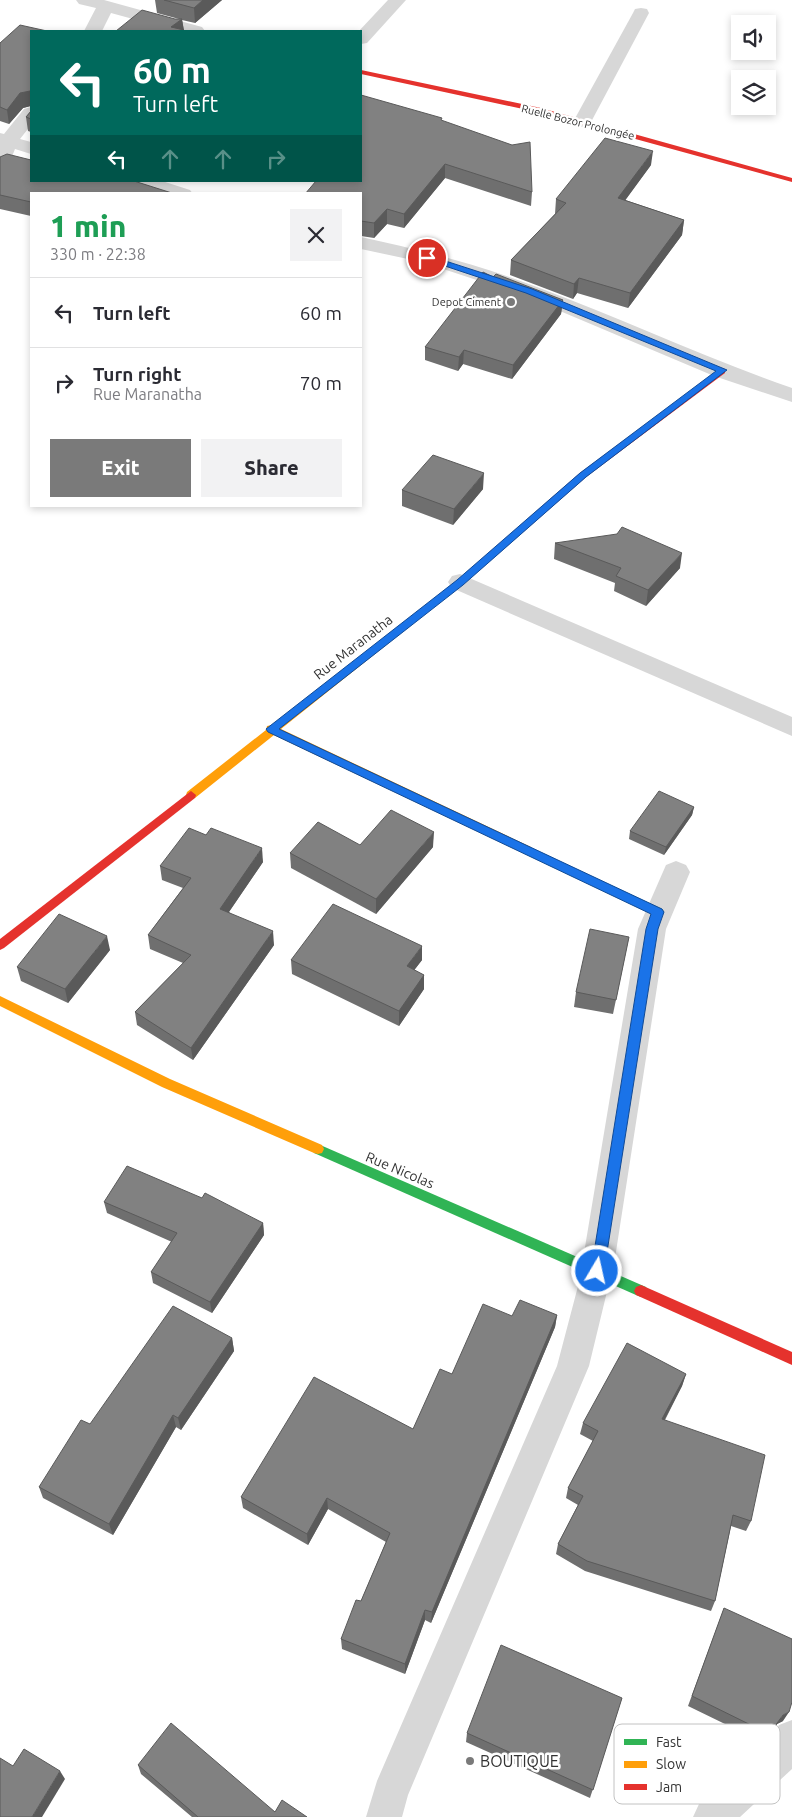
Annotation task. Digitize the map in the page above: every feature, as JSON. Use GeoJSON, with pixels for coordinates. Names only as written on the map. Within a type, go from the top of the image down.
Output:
{"type":"FeatureCollection","features":[{"type":"Feature","properties":{"kind":"street"},"geometry":{"type":"LineString","coordinates":[[85,0],[192,30]]}},
{"type":"Feature","properties":{"kind":"street"},"geometry":{"type":"LineString","coordinates":[[362,38],[397,0]]}},
{"type":"Feature","properties":{"kind":"street"},"geometry":{"type":"LineString","coordinates":[[94,30],[105,7]]}},
{"type":"Feature","properties":{"kind":"street","name":"Ruelle Bozor Prolongée"},"geometry":{"type":"LineString","coordinates":[[362,72],[538,110],[792,180]]}},
{"type":"Feature","properties":{"kind":"street"},"geometry":{"type":"LineString","coordinates":[[0,166],[4,140],[30,114]]}},
{"type":"Feature","properties":{"kind":"street"},"geometry":{"type":"LineString","coordinates":[[4,140],[30,148]]}},
{"type":"Feature","properties":{"kind":"street"},"geometry":{"type":"LineString","coordinates":[[145,182],[177,192]]}},
{"type":"Feature","properties":{"kind":"street"},"geometry":{"type":"LineString","coordinates":[[362,243],[427,258],[529,291],[722,370],[792,396]]}},
{"type":"Feature","properties":{"kind":"street","name":"Rue Maranatha"},"geometry":{"type":"LineString","coordinates":[[0,946],[271,729],[460,582],[583,475],[722,370]]}},
{"type":"Feature","properties":{"kind":"street"},"geometry":{"type":"LineString","coordinates":[[460,582],[792,727]]}},
{"type":"Feature","properties":{"kind":"street"},"geometry":{"type":"LineString","coordinates":[[271,729],[658,912]]}},
{"type":"Feature","properties":{"kind":"street"},"geometry":{"type":"LineString","coordinates":[[597,1271],[652,929],[676,872]]}},
{"type":"Feature","properties":{"kind":"street","name":"Rue Nicolas"},"geometry":{"type":"LineString","coordinates":[[0,1001],[166,1082],[597,1271],[792,1359]]}},
{"type":"Feature","properties":{"kind":"street"},"geometry":{"type":"LineString","coordinates":[[780,1755],[792,1738]]}},
{"type":"Feature","properties":{"kind":"street"},"geometry":{"type":"LineString","coordinates":[[712,1817],[726,1804]]}},
{"type":"Feature","properties":{"kind":"lane"},"geometry":{"type":"LineString","coordinates":[[582,122],[641,13]]}},
{"type":"Feature","properties":{"kind":"lane"},"geometry":{"type":"LineString","coordinates":[[384,1817],[390,1794],[573,1366],[597,1271]]}},
{"type":"Feature","properties":{"kind":"building"},"geometry":{"type":"Polygon","coordinates":[[[164,0],[203,0],[194,8],[164,0]]]}},
{"type":"Feature","properties":{"kind":"building"},"geometry":{"type":"Polygon","coordinates":[[[142,10],[175,19],[182,19],[171,27],[184,30],[117,30],[142,10]]]}},
{"type":"Feature","properties":{"kind":"building"},"geometry":{"type":"Polygon","coordinates":[[[20,25],[42,30],[30,30],[30,91],[20,93],[7,110],[0,107],[0,43],[20,25]]]}},
{"type":"Feature","properties":{"kind":"building"},"geometry":{"type":"Polygon","coordinates":[[[362,95],[442,118],[441,120],[512,145],[530,142],[532,192],[445,164],[404,214],[387,209],[374,223],[362,221],[362,192],[307,192],[315,182],[362,182],[362,95]]]}},
{"type":"Feature","properties":{"kind":"building"},"geometry":{"type":"Polygon","coordinates":[[[605,138],[653,151],[618,198],[684,220],[630,293],[579,278],[574,284],[511,260],[566,203],[556,199],[605,138]]]}},
{"type":"Feature","properties":{"kind":"building"},"geometry":{"type":"Polygon","coordinates":[[[7,154],[30,160],[30,182],[137,182],[169,192],[30,192],[30,202],[0,195],[0,157],[7,154]]]}},
{"type":"Feature","properties":{"kind":"building"},"geometry":{"type":"Polygon","coordinates":[[[483,272],[493,277],[496,274],[563,300],[513,365],[464,350],[459,357],[425,347],[483,272]]]}},
{"type":"Feature","properties":{"kind":"building"},"geometry":{"type":"Polygon","coordinates":[[[433,455],[484,473],[454,509],[402,490],[433,455]]]}},
{"type":"Feature","properties":{"kind":"building"},"geometry":{"type":"Polygon","coordinates":[[[622,527],[682,553],[648,590],[616,576],[621,568],[555,543],[617,534],[622,527]]]}},
{"type":"Feature","properties":{"kind":"building"},"geometry":{"type":"Polygon","coordinates":[[[659,791],[694,807],[666,847],[630,831],[659,791]]]}},
{"type":"Feature","properties":{"kind":"building"},"geometry":{"type":"Polygon","coordinates":[[[391,810],[434,832],[376,899],[290,853],[318,822],[360,845],[391,810]]]}},
{"type":"Feature","properties":{"kind":"building"},"geometry":{"type":"Polygon","coordinates":[[[189,828],[206,835],[211,828],[262,848],[220,909],[273,931],[191,1048],[135,1012],[191,955],[148,935],[191,878],[160,866],[189,828]]]}},
{"type":"Feature","properties":{"kind":"building"},"geometry":{"type":"Polygon","coordinates":[[[333,904],[422,946],[407,966],[424,975],[399,1011],[291,960],[333,904]]]}},
{"type":"Feature","properties":{"kind":"building"},"geometry":{"type":"Polygon","coordinates":[[[59,914],[107,936],[65,989],[17,967],[59,914]]]}},
{"type":"Feature","properties":{"kind":"building"},"geometry":{"type":"Polygon","coordinates":[[[590,929],[629,937],[616,1000],[576,992],[590,929]]]}},
{"type":"Feature","properties":{"kind":"building"},"geometry":{"type":"Polygon","coordinates":[[[127,1166],[202,1198],[205,1193],[263,1223],[210,1302],[151,1272],[177,1233],[104,1202],[127,1166]]]}},
{"type":"Feature","properties":{"kind":"building"},"geometry":{"type":"Polygon","coordinates":[[[520,1300],[557,1315],[432,1612],[425,1610],[405,1664],[341,1639],[356,1600],[361,1601],[390,1533],[327,1498],[307,1534],[241,1497],[314,1377],[413,1429],[440,1369],[452,1374],[483,1304],[512,1316],[520,1300]]]}},
{"type":"Feature","properties":{"kind":"building"},"geometry":{"type":"Polygon","coordinates":[[[173,1306],[232,1338],[178,1418],[173,1415],[109,1524],[39,1487],[81,1420],[90,1424],[173,1306]]]}},
{"type":"Feature","properties":{"kind":"building"},"geometry":{"type":"Polygon","coordinates":[[[627,1343],[686,1374],[662,1419],[765,1455],[751,1521],[733,1515],[715,1601],[587,1561],[558,1544],[583,1496],[568,1488],[598,1431],[583,1423],[627,1343]]]}},
{"type":"Feature","properties":{"kind":"building"},"geometry":{"type":"Polygon","coordinates":[[[724,1608],[792,1639],[792,1702],[789,1712],[783,1715],[776,1724],[749,1724],[692,1696],[724,1608]]]}},
{"type":"Feature","properties":{"kind":"building"},"geometry":{"type":"Polygon","coordinates":[[[501,1645],[622,1698],[593,1790],[467,1733],[501,1645]]]}},
{"type":"Feature","properties":{"kind":"building"},"geometry":{"type":"Polygon","coordinates":[[[171,1723],[275,1812],[282,1800],[307,1817],[198,1817],[138,1765],[171,1723]]]}},
{"type":"Feature","properties":{"kind":"building"},"geometry":{"type":"Polygon","coordinates":[[[24,1749],[60,1771],[32,1817],[0,1817],[0,1758],[13,1766],[24,1749]]]}},
{"type":"Feature","properties":{"kind":"traffic: fast"},"geometry":{"type":"LineString","coordinates":[[527,850],[658,912]]}},
{"type":"Feature","properties":{"kind":"traffic: fast"},"geometry":{"type":"LineString","coordinates":[[318,1149],[641,1291]]}},
{"type":"Feature","properties":{"kind":"traffic: slow"},"geometry":{"type":"LineString","coordinates":[[191,795],[472,572]]}},
{"type":"Feature","properties":{"kind":"traffic: slow"},"geometry":{"type":"LineString","coordinates":[[271,729],[527,850]]}},
{"type":"Feature","properties":{"kind":"traffic: slow"},"geometry":{"type":"LineString","coordinates":[[0,1001],[166,1083],[318,1149]]}},
{"type":"Feature","properties":{"kind":"traffic: jam"},"geometry":{"type":"LineString","coordinates":[[362,72],[538,110],[792,180]]}},
{"type":"Feature","properties":{"kind":"traffic: jam"},"geometry":{"type":"LineString","coordinates":[[472,572],[583,475],[722,371]]}},
{"type":"Feature","properties":{"kind":"traffic: jam"},"geometry":{"type":"LineString","coordinates":[[0,945],[191,795]]}},
{"type":"Feature","properties":{"kind":"traffic: jam"},"geometry":{"type":"LineString","coordinates":[[641,1291],[792,1359]]}},
{"type":"Feature","properties":{"kind":"place","name":"Depot Ciment"},"geometry":{"type":"Point","coordinates":[511,302]}},
{"type":"Feature","properties":{"kind":"place","name":"BOUTIQUE"},"geometry":{"type":"Point","coordinates":[470,1761]}},
{"type":"Feature","properties":{"kind":"route"},"geometry":{"type":"LineString","coordinates":[[427,258],[529,291],[722,370],[583,475],[460,582],[271,729],[658,912],[652,929],[597,1271]]}}]}
